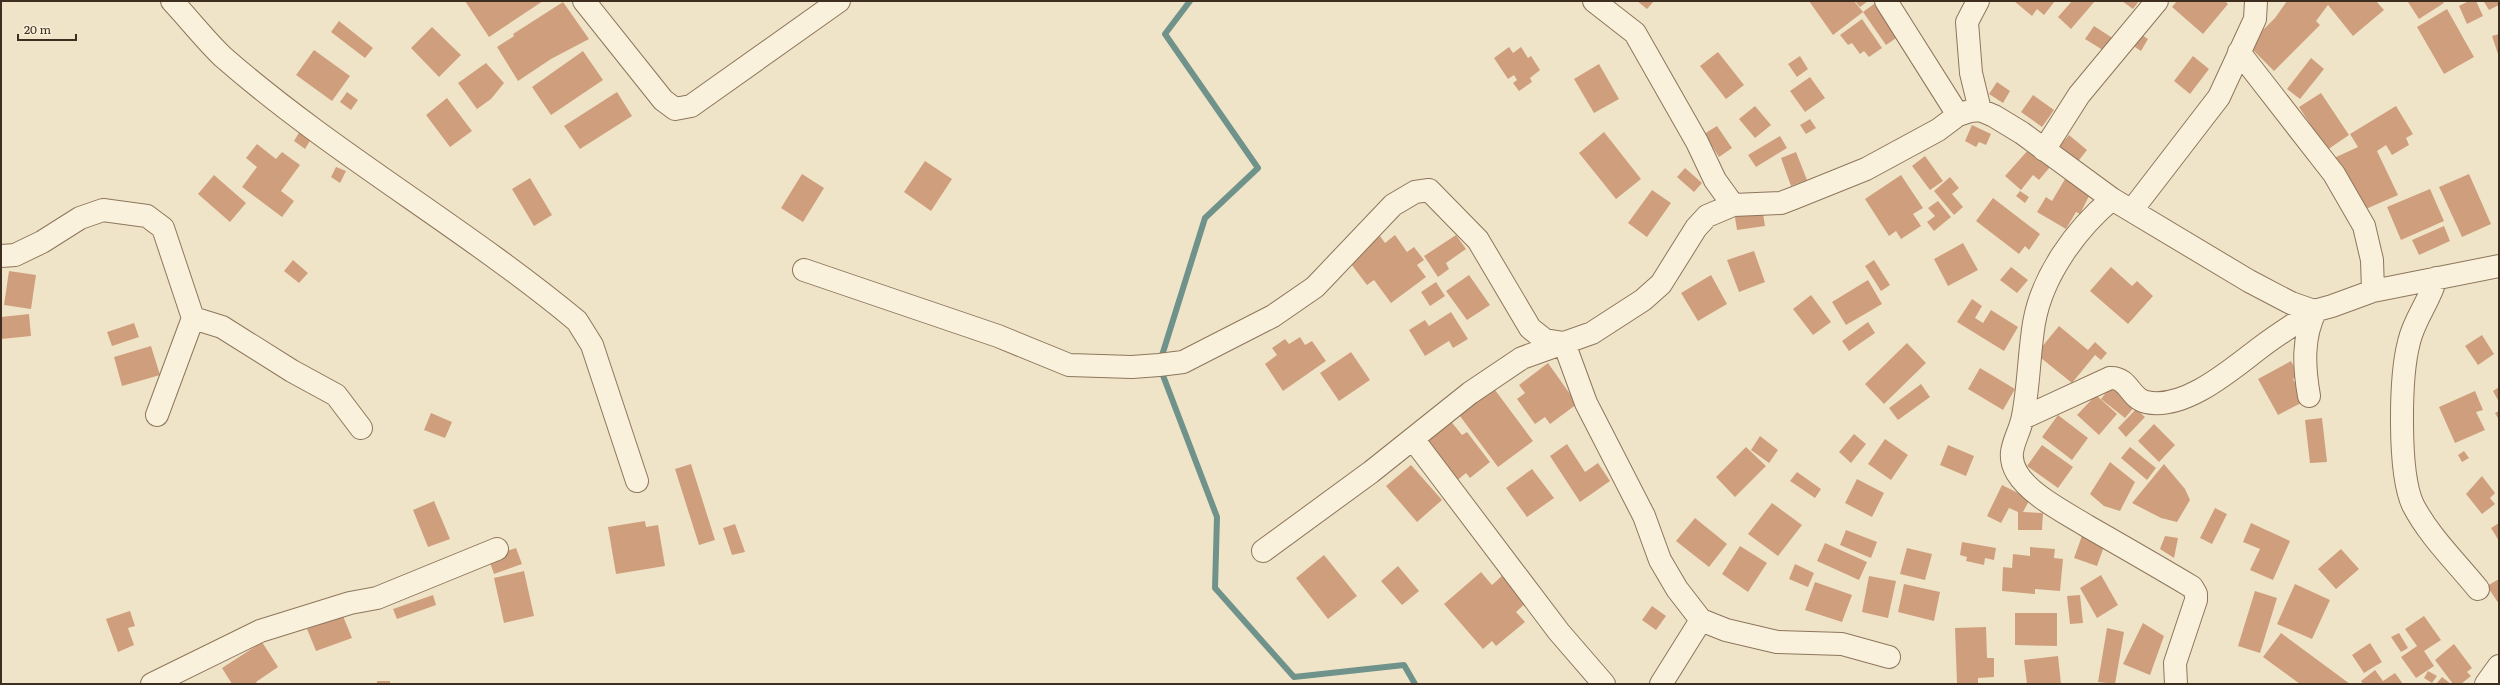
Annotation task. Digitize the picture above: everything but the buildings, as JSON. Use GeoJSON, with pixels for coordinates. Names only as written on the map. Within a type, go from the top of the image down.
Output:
{"type":"FeatureCollection","features":[{"type":"Feature","properties":{"kind":"street"},"geometry":{"type":"LineString","coordinates":[[172,1],[222,56],[317,132],[410,196],[577,321],[592,345],[637,481]]}},
{"type":"Feature","properties":{"kind":"street"},"geometry":{"type":"LineString","coordinates":[[584,1],[663,100],[675,109],[691,106],[839,1]]}},
{"type":"Feature","properties":{"kind":"street"},"geometry":{"type":"LineString","coordinates":[[1594,1],[1635,33],[1697,142],[1715,180],[1733,205]]}},
{"type":"Feature","properties":{"kind":"street"},"geometry":{"type":"LineString","coordinates":[[1886,1],[1958,115]]}},
{"type":"Feature","properties":{"kind":"street"},"geometry":{"type":"LineString","coordinates":[[1978,1],[1967,22],[1972,73],[1980,110]]}},
{"type":"Feature","properties":{"kind":"street"},"geometry":{"type":"LineString","coordinates":[[2044,150],[2079,95],[2157,1]]}},
{"type":"Feature","properties":{"kind":"street"},"geometry":{"type":"LineString","coordinates":[[2132,210],[2219,97],[2255,18],[2256,1]]}},
{"type":"Feature","properties":{"kind":"street"},"geometry":{"type":"LineString","coordinates":[[2239,52],[2334,174],[2364,226],[2372,260],[2373,290]]}},
{"type":"Feature","properties":{"kind":"street"},"geometry":{"type":"LineString","coordinates":[[1263,551],[1371,472],[1470,393],[1522,358],[1592,333],[1643,300],[1661,284],[1696,228],[1707,216],[1733,205],[1781,202],[1794,198],[1866,169],[1938,130],[1958,115],[1980,110],[1994,116],[2017,129],[2112,199],[2249,281],[2291,303],[2315,310]]}},
{"type":"Feature","properties":{"kind":"street"},"geometry":{"type":"LineString","coordinates":[[804,270],[998,336],[1069,365],[1132,367],[1183,362],[1273,316],[1315,288],[1393,205],[1415,192],[1428,190],[1478,240],[1530,328],[1545,340],[1564,343]]}},
{"type":"Feature","properties":{"kind":"street"},"geometry":{"type":"LineString","coordinates":[[2112,199],[2096,212],[2079,233],[2050,276],[2041,295],[2034,323],[2023,418],[2010,454],[2017,473],[2024,482],[2055,506],[2192,587],[2196,594],[2176,663],[2176,684]]}},
{"type":"Feature","properties":{"kind":"street"},"geometry":{"type":"LineString","coordinates":[[1,256],[15,255],[42,242],[80,218],[103,210],[147,216],[163,228],[193,318],[157,415]]}},
{"type":"Feature","properties":{"kind":"street"},"geometry":{"type":"LineString","coordinates":[[2023,418],[2110,378],[2125,382],[2136,396],[2146,402],[2175,401],[2214,382],[2315,310],[2332,306],[2373,290],[2499,266]]}},
{"type":"Feature","properties":{"kind":"street"},"geometry":{"type":"LineString","coordinates":[[2436,278],[2430,299],[2413,329],[2409,342],[2403,403],[2404,463],[2413,503],[2434,536],[2478,589]]}},
{"type":"Feature","properties":{"kind":"street"},"geometry":{"type":"LineString","coordinates":[[2309,396],[2305,349],[2307,333],[2315,310]]}},
{"type":"Feature","properties":{"kind":"street"},"geometry":{"type":"LineString","coordinates":[[193,318],[222,327],[292,371],[336,395],[361,428]]}},
{"type":"Feature","properties":{"kind":"street"},"geometry":{"type":"LineString","coordinates":[[1564,343],[1586,403],[1644,516],[1660,560],[1677,589],[1701,620],[1726,630],[1777,642],[1842,644],[1889,656]]}},
{"type":"Feature","properties":{"kind":"street"},"geometry":{"type":"LineString","coordinates":[[1413,438],[1558,632],[1604,684]]}},
{"type":"Feature","properties":{"kind":"street"},"geometry":{"type":"LineString","coordinates":[[152,684],[260,631],[350,603],[377,598],[497,550]]}},
{"type":"Feature","properties":{"kind":"street"},"geometry":{"type":"LineString","coordinates":[[1661,684],[1701,620]]}},
{"type":"Feature","properties":{"kind":"street"},"geometry":{"type":"LineString","coordinates":[[2486,684],[2499,666]]}},
{"type":"Feature","properties":{"kind":"waterway"},"geometry":{"type":"LineString","coordinates":[[1190,1],[1165,34],[1258,168],[1205,218],[1159,365],[1217,517],[1215,588],[1294,677],[1404,665],[1415,684]]}}]}
